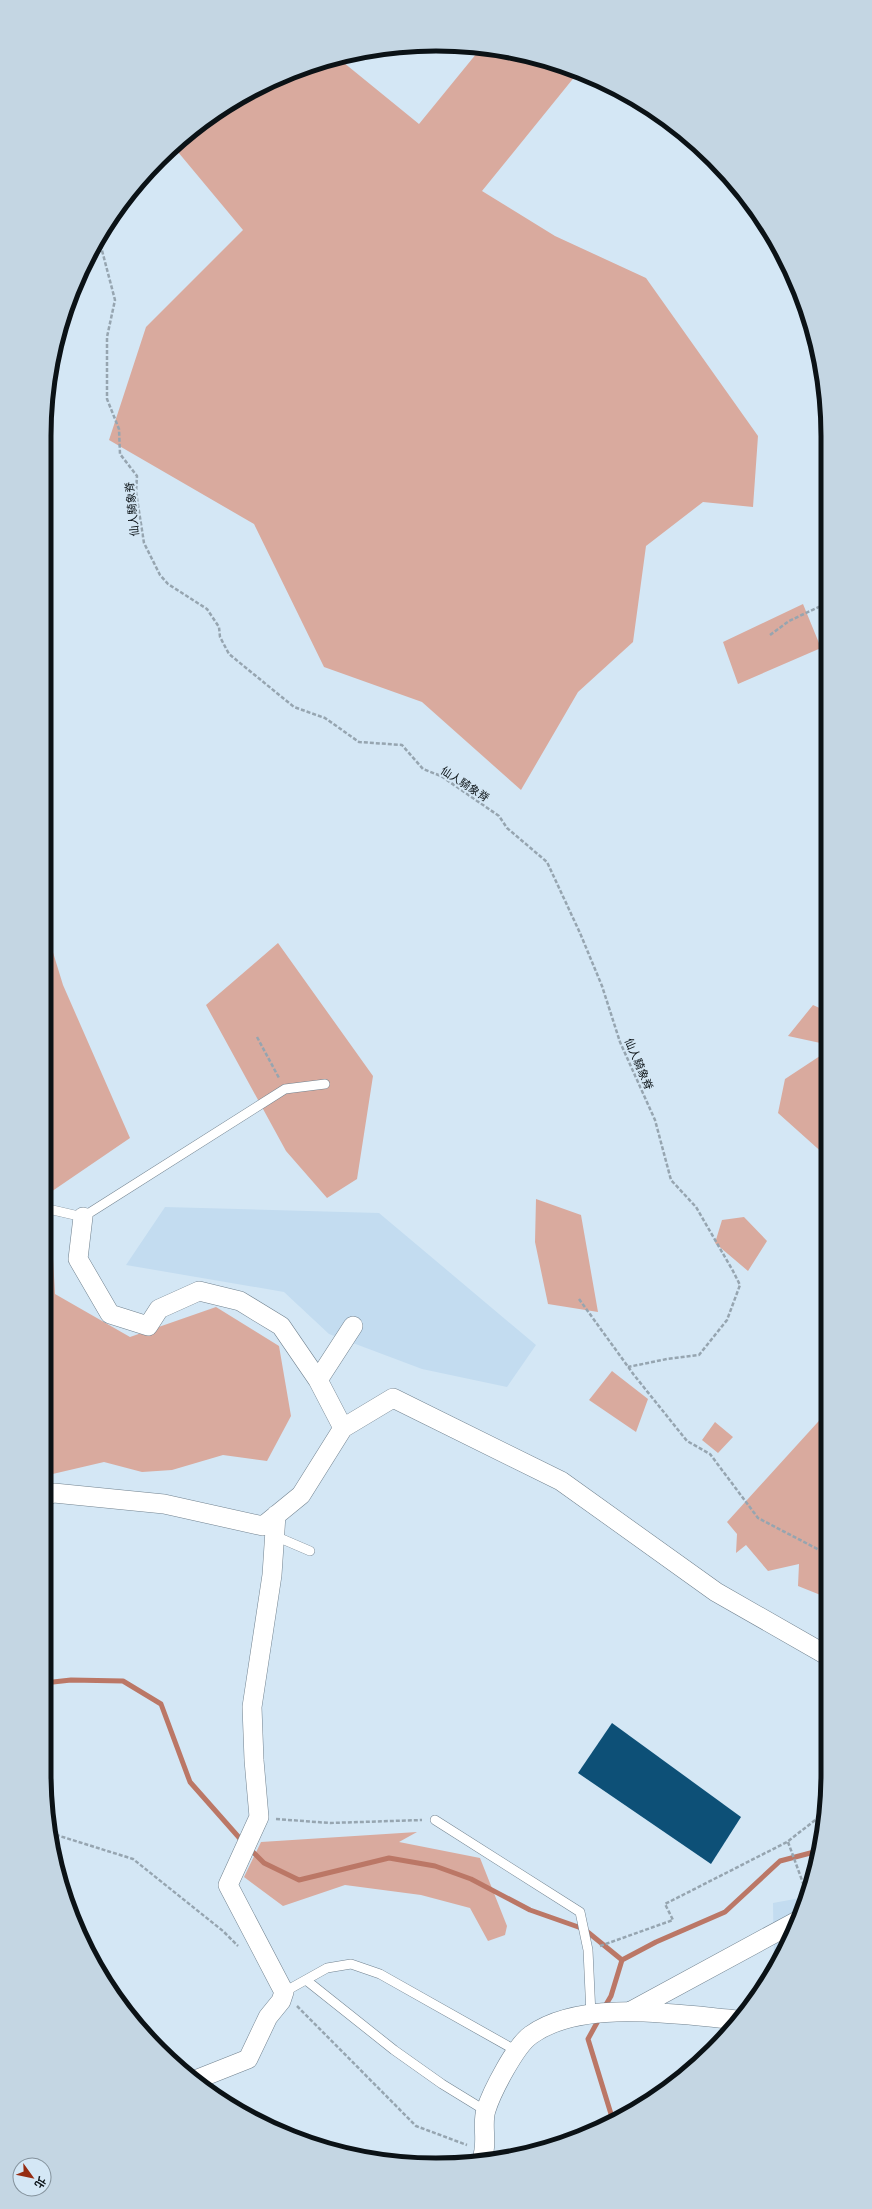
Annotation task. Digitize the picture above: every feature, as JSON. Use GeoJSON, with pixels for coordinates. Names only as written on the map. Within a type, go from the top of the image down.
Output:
{"type":"FeatureCollection","features":[{"type":"Feature","properties":{"kind":"street"},"geometry":{"type":"LineString","coordinates":[[83,1217],[78,1259],[110,1314],[148,1326],[159,1309],[199,1291],[240,1301],[281,1326],[318,1380],[343,1428]]}},
{"type":"Feature","properties":{"kind":"street"},"geometry":{"type":"LineString","coordinates":[[318,1380],[353,1326]]}},
{"type":"Feature","properties":{"kind":"street"},"geometry":{"type":"LineString","coordinates":[[51,1494],[164,1504],[263,1526],[301,1495],[343,1428],[393,1398],[561,1481],[716,1592],[821,1652]]}},
{"type":"Feature","properties":{"kind":"street"},"geometry":{"type":"LineString","coordinates":[[201,2077],[248,2058],[268,2017],[281,2001],[284,1992],[228,1885],[259,1817],[254,1760],[252,1707],[272,1575],[276,1515]]}},
{"type":"Feature","properties":{"kind":"street"},"geometry":{"type":"LineString","coordinates":[[631,2010],[790,1925]]}},
{"type":"Feature","properties":{"kind":"street"},"geometry":{"type":"LineString","coordinates":[[484,2155],[485,2152],[486,2111],[515,2050],[531,2035],[561,2018],[631,2010],[731,2019]]}},
{"type":"Feature","properties":{"kind":"lane"},"geometry":{"type":"LineString","coordinates":[[51,1210],[83,1217],[285,1089],[326,1084]]}},
{"type":"Feature","properties":{"kind":"lane"},"geometry":{"type":"LineString","coordinates":[[275,1536],[310,1551]]}},
{"type":"Feature","properties":{"kind":"lane"},"geometry":{"type":"LineString","coordinates":[[435,1820],[580,1912],[588,1950],[591,2015]]}},
{"type":"Feature","properties":{"kind":"lane"},"geometry":{"type":"LineString","coordinates":[[284,1992],[327,1968],[351,1964],[380,1974],[515,2050]]}},
{"type":"Feature","properties":{"kind":"lane"},"geometry":{"type":"LineString","coordinates":[[306,1980],[394,2050],[442,2084],[486,2111]]}},
{"type":"Feature","properties":{"kind":"path","name":"仙人騎象脊"},"geometry":{"type":"LineString","coordinates":[[101,247],[115,300],[107,337],[107,399],[119,429],[120,454],[137,476],[136,492],[144,543],[160,575],[168,584],[207,609],[219,627],[220,637],[230,654],[294,707],[325,718],[360,742],[402,745],[423,769],[440,776],[499,816],[507,828],[547,862],[580,933],[602,986],[620,1042],[655,1120],[671,1180],[696,1207],[734,1271],[740,1285],[727,1320],[699,1355],[667,1359],[628,1367]]}},
{"type":"Feature","properties":{"kind":"path"},"geometry":{"type":"LineString","coordinates":[[770,635],[789,621],[821,606]]}},
{"type":"Feature","properties":{"kind":"path"},"geometry":{"type":"LineString","coordinates":[[257,1037],[285,1089]]}},
{"type":"Feature","properties":{"kind":"path"},"geometry":{"type":"LineString","coordinates":[[579,1300],[628,1367],[687,1441],[710,1454],[758,1518],[821,1550]]}},
{"type":"Feature","properties":{"kind":"path"},"geometry":{"type":"LineString","coordinates":[[259,1817],[330,1823],[435,1820]]}},
{"type":"Feature","properties":{"kind":"path"},"geometry":{"type":"LineString","coordinates":[[588,1950],[673,1920],[665,1904],[788,1842],[818,1818]]}},
{"type":"Feature","properties":{"kind":"path"},"geometry":{"type":"LineString","coordinates":[[788,1842],[804,1886]]}},
{"type":"Feature","properties":{"kind":"shaded area"},"geometry":{"type":"Polygon","coordinates":[[[477,53],[511,58],[560,71],[575,77],[482,191],[555,236],[646,278],[758,436],[753,507],[703,502],[646,546],[633,642],[578,692],[521,790],[422,702],[324,667],[254,524],[109,440],[146,327],[243,230],[177,151],[222,116],[266,91],[312,71],[343,62],[419,124],[477,53]]]}},
{"type":"Feature","properties":{"kind":"shaded area"},"geometry":{"type":"Polygon","coordinates":[[[803,604],[821,648],[738,684],[723,642],[803,604]]]}},
{"type":"Feature","properties":{"kind":"shaded area"},"geometry":{"type":"Polygon","coordinates":[[[278,943],[373,1076],[357,1179],[327,1198],[286,1151],[206,1005],[278,943]]]}},
{"type":"Feature","properties":{"kind":"shaded area"},"geometry":{"type":"Polygon","coordinates":[[[51,946],[63,985],[130,1138],[51,1192],[51,946]]]}},
{"type":"Feature","properties":{"kind":"shaded area"},"geometry":{"type":"Polygon","coordinates":[[[813,1005],[821,1009],[821,1043],[788,1036],[813,1005]]]}},
{"type":"Feature","properties":{"kind":"shaded area"},"geometry":{"type":"Polygon","coordinates":[[[821,1055],[821,1152],[778,1113],[785,1079],[821,1055]]]}},
{"type":"Feature","properties":{"kind":"shaded area"},"geometry":{"type":"Polygon","coordinates":[[[536,1199],[581,1215],[598,1312],[548,1304],[535,1242],[536,1199]]]}},
{"type":"Feature","properties":{"kind":"shaded area"},"geometry":{"type":"Polygon","coordinates":[[[165,1207],[379,1213],[536,1345],[507,1387],[422,1369],[329,1334],[284,1292],[126,1265],[165,1207]]]}},
{"type":"Feature","properties":{"kind":"shaded area"},"geometry":{"type":"Polygon","coordinates":[[[744,1217],[767,1241],[748,1271],[715,1243],[722,1220],[744,1217]]]}},
{"type":"Feature","properties":{"kind":"shaded area"},"geometry":{"type":"Polygon","coordinates":[[[51,1223],[55,1294],[130,1337],[216,1307],[279,1346],[291,1416],[267,1461],[223,1455],[172,1470],[142,1472],[104,1462],[51,1474],[51,1223]]]}},
{"type":"Feature","properties":{"kind":"shaded area"},"geometry":{"type":"Polygon","coordinates":[[[612,1371],[648,1399],[636,1432],[589,1400],[612,1371]]]}},
{"type":"Feature","properties":{"kind":"shaded area"},"geometry":{"type":"Polygon","coordinates":[[[821,1419],[821,1595],[798,1586],[799,1564],[768,1571],[746,1545],[736,1553],[737,1534],[727,1522],[821,1419]]]}},
{"type":"Feature","properties":{"kind":"shaded area"},"geometry":{"type":"Polygon","coordinates":[[[715,1422],[733,1437],[718,1453],[702,1440],[715,1422]]]}},
{"type":"Feature","properties":{"kind":"shaded area"},"geometry":{"type":"Polygon","coordinates":[[[417,1832],[399,1842],[480,1858],[507,1926],[505,1935],[488,1941],[470,1908],[421,1895],[345,1885],[283,1906],[244,1877],[261,1842],[417,1832]]]}},
{"type":"Feature","properties":{"kind":"shaded area"},"geometry":{"type":"Polygon","coordinates":[[[801,1898],[792,1920],[774,1957],[773,1903],[801,1898]]]}},
{"type":"Feature","properties":{"kind":"building"},"geometry":{"type":"Polygon","coordinates":[[[612,1723],[741,1817],[711,1864],[578,1773],[612,1723]]]}},
{"type":"Feature","properties":{"kind":"waterway"},"geometry":{"type":"LineString","coordinates":[[51,1682],[71,1680],[123,1681],[161,1704],[190,1782],[243,1842]]}},
{"type":"Feature","properties":{"kind":"waterway"},"geometry":{"type":"LineString","coordinates":[[249,1848],[264,1863],[299,1880],[389,1858],[435,1866],[471,1879],[530,1910],[584,1929],[622,1960]]}},
{"type":"Feature","properties":{"kind":"waterway"},"geometry":{"type":"LineString","coordinates":[[604,2008],[611,1996],[622,1960],[656,1942],[725,1912],[780,1861],[813,1852]]}},
{"type":"Feature","properties":{"kind":"waterway"},"geometry":{"type":"LineString","coordinates":[[599,2019],[588,2039],[611,2115]]}}]}
